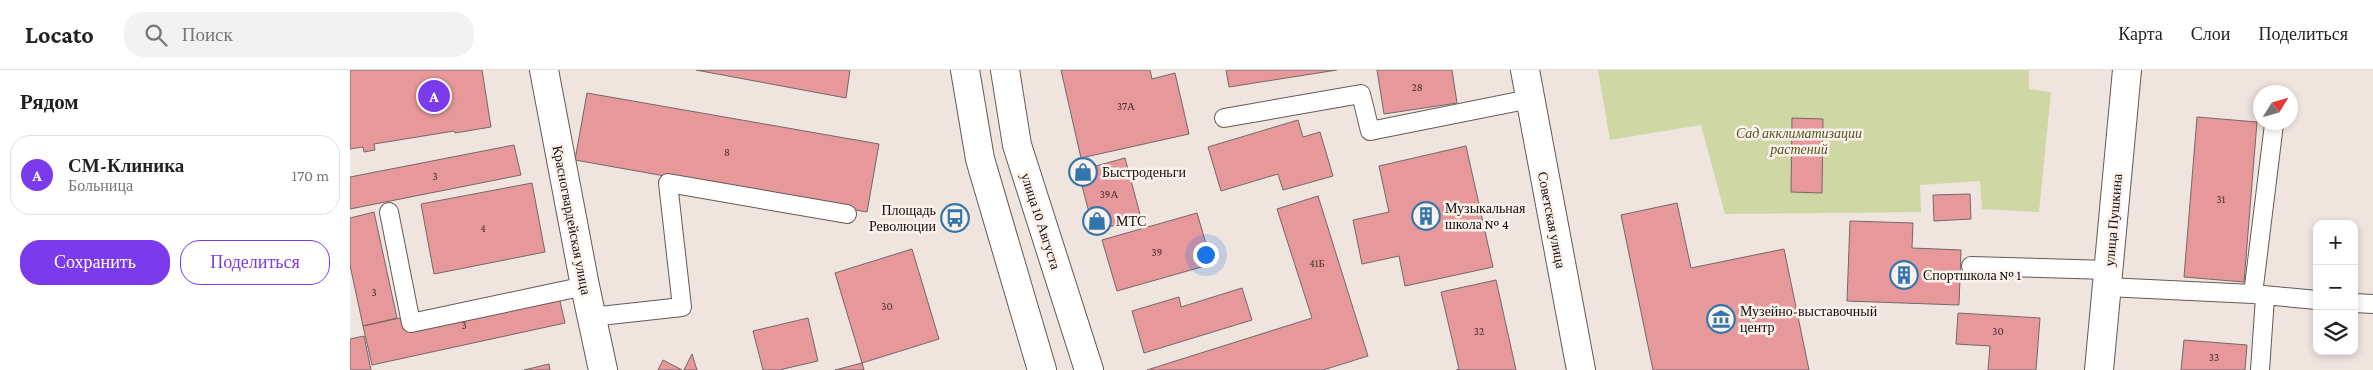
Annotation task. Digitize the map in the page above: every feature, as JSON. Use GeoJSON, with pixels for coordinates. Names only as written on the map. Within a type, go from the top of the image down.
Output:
{"type":"FeatureCollection","features":[{"type":"Feature","properties":{"kind":"main road","name":"Красногвардейская улица"},"geometry":{"type":"LineString","coordinates":[[544,70],[591,317],[603,370]]}},
{"type":"Feature","properties":{"kind":"main road"},"geometry":{"type":"LineString","coordinates":[[964,70],[980,159],[1042,370]]}},
{"type":"Feature","properties":{"kind":"main road","name":"улица 10 Августа"},"geometry":{"type":"LineString","coordinates":[[1005,70],[1017,145],[1088,370]]}},
{"type":"Feature","properties":{"kind":"main road","name":"Советская улица"},"geometry":{"type":"LineString","coordinates":[[1525,70],[1581,370]]}},
{"type":"Feature","properties":{"kind":"main road","name":"улица Пушкина"},"geometry":{"type":"LineString","coordinates":[[2099,370],[2127,70]]}},
{"type":"Feature","properties":{"kind":"lane"},"geometry":{"type":"LineString","coordinates":[[1224,118],[1361,94],[1370,131],[1530,99]]}},
{"type":"Feature","properties":{"kind":"lane"},"geometry":{"type":"LineString","coordinates":[[2260,370],[2259,295],[2273,130]]}},
{"type":"Feature","properties":{"kind":"lane"},"geometry":{"type":"LineString","coordinates":[[591,317],[682,307],[668,183],[847,214]]}},
{"type":"Feature","properties":{"kind":"lane"},"geometry":{"type":"LineString","coordinates":[[389,212],[412,323],[585,286]]}},
{"type":"Feature","properties":{"kind":"lane"},"geometry":{"type":"LineString","coordinates":[[1971,266],[2313,300]]}},
{"type":"Feature","properties":{"kind":"lane"},"geometry":{"type":"LineString","coordinates":[[2358,303],[2373,304]]}},
{"type":"Feature","properties":{"kind":"green space","name":"Сад акклиматизации растений"},"geometry":{"type":"Polygon","coordinates":[[[1598,70],[2029,70],[2029,89],[2051,92],[2039,212],[1982,209],[1980,181],[1920,185],[1921,212],[1725,214],[1701,125],[1610,140],[1598,70]]]}},
{"type":"Feature","properties":{"kind":"building"},"geometry":{"type":"Polygon","coordinates":[[[350,70],[482,70],[491,127],[374,144],[375,150],[364,152],[363,147],[350,149],[350,70]]]}},
{"type":"Feature","properties":{"kind":"building"},"geometry":{"type":"Polygon","coordinates":[[[696,70],[850,70],[846,98],[696,70]]]}},
{"type":"Feature","properties":{"kind":"building"},"geometry":{"type":"Polygon","coordinates":[[[1061,70],[1150,70],[1152,79],[1175,73],[1189,134],[1081,158],[1061,70]]]}},
{"type":"Feature","properties":{"kind":"building"},"geometry":{"type":"Polygon","coordinates":[[[1226,70],[1337,70],[1229,87],[1226,70]]]}},
{"type":"Feature","properties":{"kind":"building"},"geometry":{"type":"Polygon","coordinates":[[[1377,70],[1452,70],[1457,103],[1384,114],[1377,70]]]}},
{"type":"Feature","properties":{"kind":"building"},"geometry":{"type":"Polygon","coordinates":[[[587,93],[879,144],[867,212],[575,160],[587,93]]]}},
{"type":"Feature","properties":{"kind":"building"},"geometry":{"type":"Polygon","coordinates":[[[2197,117],[2253,122],[2253,130],[2256,130],[2244,282],[2184,277],[2197,117]]]}},
{"type":"Feature","properties":{"kind":"building"},"geometry":{"type":"Polygon","coordinates":[[[1792,118],[1823,119],[1822,193],[1791,192],[1792,118]]]}},
{"type":"Feature","properties":{"kind":"building"},"geometry":{"type":"Polygon","coordinates":[[[1298,120],[1303,137],[1320,132],[1333,176],[1283,190],[1278,174],[1221,191],[1208,147],[1298,120]]]}},
{"type":"Feature","properties":{"kind":"building"},"geometry":{"type":"Polygon","coordinates":[[[514,145],[521,175],[350,209],[350,177],[514,145]]]}},
{"type":"Feature","properties":{"kind":"building","name":"Музыкальная школа № 4"},"geometry":{"type":"Polygon","coordinates":[[[1466,146],[1493,267],[1405,286],[1399,256],[1362,264],[1353,220],[1389,212],[1379,166],[1466,146]]]}},
{"type":"Feature","properties":{"kind":"building"},"geometry":{"type":"Polygon","coordinates":[[[1125,158],[1141,218],[1094,231],[1078,171],[1125,158]]]}},
{"type":"Feature","properties":{"kind":"building"},"geometry":{"type":"Polygon","coordinates":[[[532,183],[545,252],[434,274],[421,204],[532,183]]]}},
{"type":"Feature","properties":{"kind":"building"},"geometry":{"type":"Polygon","coordinates":[[[1970,194],[1971,219],[1934,221],[1933,195],[1970,194]]]}},
{"type":"Feature","properties":{"kind":"building"},"geometry":{"type":"Polygon","coordinates":[[[1318,196],[1368,356],[1323,370],[1147,370],[1312,318],[1277,209],[1318,196]]]}},
{"type":"Feature","properties":{"kind":"building","name":"Музейно-выставочный центр"},"geometry":{"type":"Polygon","coordinates":[[[1677,203],[1691,268],[1784,249],[1809,370],[1653,370],[1621,215],[1677,203]]]}},
{"type":"Feature","properties":{"kind":"building"},"geometry":{"type":"Polygon","coordinates":[[[374,212],[397,318],[363,326],[350,265],[350,218],[374,212]]]}},
{"type":"Feature","properties":{"kind":"building"},"geometry":{"type":"Polygon","coordinates":[[[1197,213],[1212,264],[1117,291],[1102,240],[1197,213]]]}},
{"type":"Feature","properties":{"kind":"building","name":"Спортшкола № 1"},"geometry":{"type":"Polygon","coordinates":[[[1850,221],[1913,223],[1912,248],[1961,250],[1959,305],[1847,301],[1850,221]]]}},
{"type":"Feature","properties":{"kind":"building"},"geometry":{"type":"Polygon","coordinates":[[[912,249],[939,339],[862,363],[835,273],[912,249]]]}},
{"type":"Feature","properties":{"kind":"building"},"geometry":{"type":"Polygon","coordinates":[[[1496,280],[1516,370],[1456,370],[1459,369],[1441,292],[1496,280]]]}},
{"type":"Feature","properties":{"kind":"building"},"geometry":{"type":"Polygon","coordinates":[[[556,284],[565,323],[372,365],[363,326],[556,284]]]}},
{"type":"Feature","properties":{"kind":"building"},"geometry":{"type":"Polygon","coordinates":[[[1242,288],[1252,320],[1144,353],[1132,311],[1179,297],[1181,307],[1242,288]]]}},
{"type":"Feature","properties":{"kind":"building"},"geometry":{"type":"Polygon","coordinates":[[[1958,313],[2040,318],[2036,370],[1988,370],[1990,346],[1956,344],[1958,313]]]}},
{"type":"Feature","properties":{"kind":"building"},"geometry":{"type":"Polygon","coordinates":[[[808,318],[818,361],[779,370],[763,370],[753,331],[808,318]]]}},
{"type":"Feature","properties":{"kind":"building"},"geometry":{"type":"Polygon","coordinates":[[[364,336],[371,370],[350,370],[350,339],[364,336]]]}},
{"type":"Feature","properties":{"kind":"building"},"geometry":{"type":"Polygon","coordinates":[[[2184,340],[2247,345],[2245,370],[2181,370],[2184,340]]]}},
{"type":"Feature","properties":{"kind":"building"},"geometry":{"type":"Polygon","coordinates":[[[692,354],[697,370],[684,370],[692,354]]]}},
{"type":"Feature","properties":{"kind":"building"},"geometry":{"type":"Polygon","coordinates":[[[663,360],[682,370],[658,370],[663,360]]]}},
{"type":"Feature","properties":{"kind":"building"},"geometry":{"type":"Polygon","coordinates":[[[862,363],[864,370],[835,370],[862,363]]]}},
{"type":"Feature","properties":{"kind":"building"},"geometry":{"type":"Polygon","coordinates":[[[549,364],[550,370],[524,370],[549,364]]]}},
{"type":"Feature","properties":{"kind":"place","name":"СМ-Клиника"},"geometry":{"type":"Point","coordinates":[434,96]}},
{"type":"Feature","properties":{"kind":"place","name":"Быстроденьги"},"geometry":{"type":"Point","coordinates":[1083,172]}},
{"type":"Feature","properties":{"kind":"place","name":"Музыкальная школа № 4"},"geometry":{"type":"Point","coordinates":[1426,216]}},
{"type":"Feature","properties":{"kind":"place","name":"Площадь Революции"},"geometry":{"type":"Point","coordinates":[955,218]}},
{"type":"Feature","properties":{"kind":"place","name":"МТС"},"geometry":{"type":"Point","coordinates":[1097,221]}},
{"type":"Feature","properties":{"kind":"place","name":"Спортшкола № 1"},"geometry":{"type":"Point","coordinates":[1904,275]}},
{"type":"Feature","properties":{"kind":"place","name":"Музейно-выставочный центр"},"geometry":{"type":"Point","coordinates":[1721,319]}}]}
